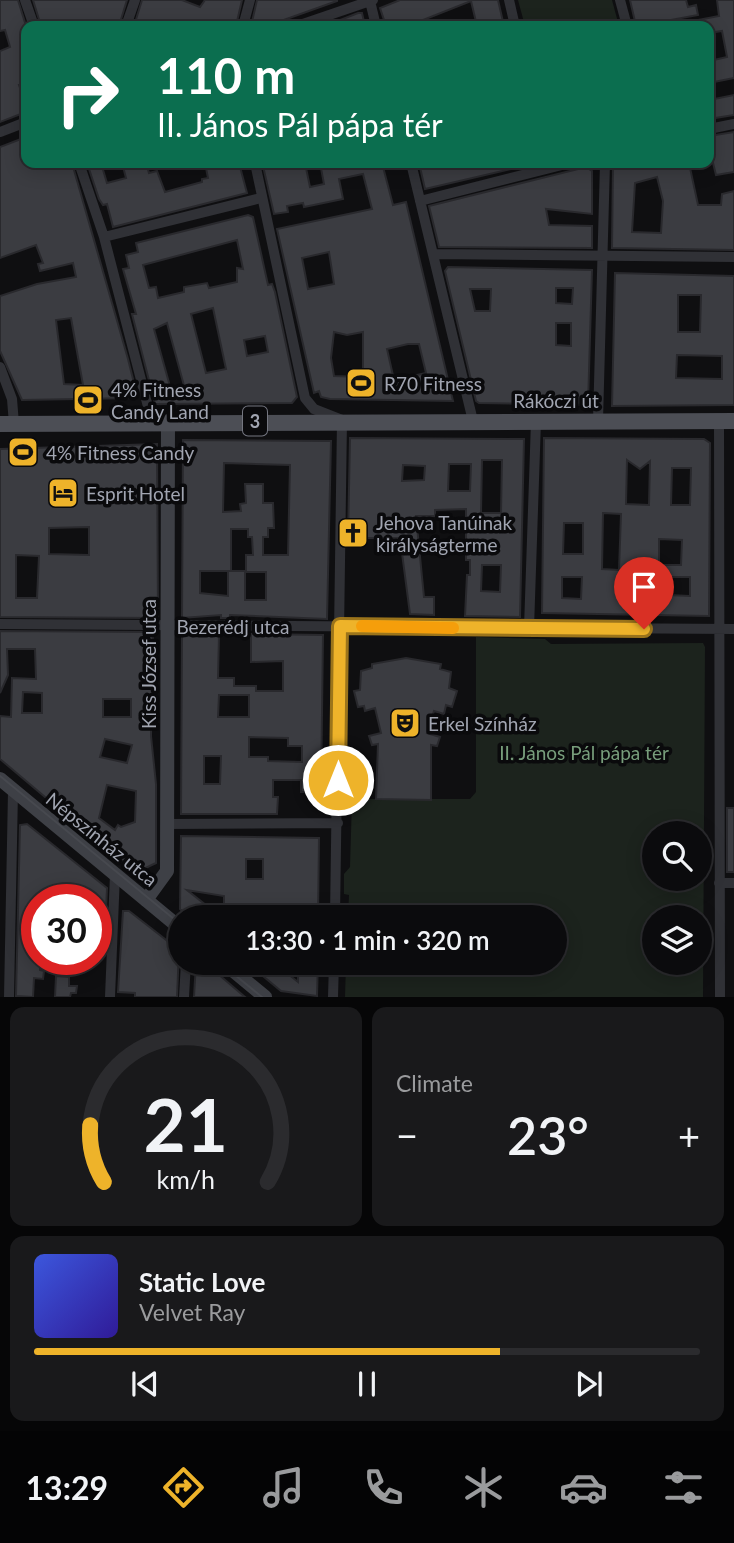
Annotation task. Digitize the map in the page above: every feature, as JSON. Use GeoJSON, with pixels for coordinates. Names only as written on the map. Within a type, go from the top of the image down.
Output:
{"type":"FeatureCollection","features":[{"type":"Feature","properties":{"kind":"main road","name":"Rákóczi út"},"geometry":{"type":"LineString","coordinates":[[7,424],[342,420],[727,421]]}},
{"type":"Feature","properties":{"kind":"street"},"geometry":{"type":"LineString","coordinates":[[25,0],[32,21]]}},
{"type":"Feature","properties":{"kind":"street"},"geometry":{"type":"LineString","coordinates":[[127,21],[135,0]]}},
{"type":"Feature","properties":{"kind":"street"},"geometry":{"type":"LineString","coordinates":[[244,21],[250,0]]}},
{"type":"Feature","properties":{"kind":"street"},"geometry":{"type":"LineString","coordinates":[[311,21],[372,0],[375,21]]}},
{"type":"Feature","properties":{"kind":"street"},"geometry":{"type":"LineString","coordinates":[[509,0],[514,21]]}},
{"type":"Feature","properties":{"kind":"street"},"geometry":{"type":"LineString","coordinates":[[620,0],[626,21]]}},
{"type":"Feature","properties":{"kind":"street"},"geometry":{"type":"LineString","coordinates":[[0,132],[21,124]]}},
{"type":"Feature","properties":{"kind":"street"},"geometry":{"type":"LineString","coordinates":[[714,128],[734,124]]}},
{"type":"Feature","properties":{"kind":"street"},"geometry":{"type":"LineString","coordinates":[[81,168],[160,421]]}},
{"type":"Feature","properties":{"kind":"street"},"geometry":{"type":"LineString","coordinates":[[256,168],[305,398],[314,409],[342,420],[335,905]]}},
{"type":"Feature","properties":{"kind":"street"},"geometry":{"type":"LineString","coordinates":[[412,168],[473,421]]}},
{"type":"Feature","properties":{"kind":"street"},"geometry":{"type":"LineString","coordinates":[[420,201],[539,168]]}},
{"type":"Feature","properties":{"kind":"street"},"geometry":{"type":"LineString","coordinates":[[598,421],[605,168]]}},
{"type":"Feature","properties":{"kind":"street"},"geometry":{"type":"LineString","coordinates":[[104,237],[261,198]]}},
{"type":"Feature","properties":{"kind":"street"},"geometry":{"type":"LineString","coordinates":[[434,254],[734,257]]}},
{"type":"Feature","properties":{"kind":"street"},"geometry":{"type":"LineString","coordinates":[[0,367],[12,399],[7,424]]}},
{"type":"Feature","properties":{"kind":"street","name":"Kiss József utca"},"geometry":{"type":"LineString","coordinates":[[146,900],[167,871],[166,626],[160,421]]}},
{"type":"Feature","properties":{"kind":"street"},"geometry":{"type":"LineString","coordinates":[[529,628],[536,421]]}},
{"type":"Feature","properties":{"kind":"street"},"geometry":{"type":"LineString","coordinates":[[720,997],[718,629],[727,421]]}},
{"type":"Feature","properties":{"kind":"street","name":"Bezerédj utca"},"geometry":{"type":"LineString","coordinates":[[0,624],[340,626]]}},
{"type":"Feature","properties":{"kind":"street"},"geometry":{"type":"LineString","coordinates":[[340,626],[734,629]]}},
{"type":"Feature","properties":{"kind":"street","name":"Népszínház utca"},"geometry":{"type":"LineString","coordinates":[[0,779],[168,918]]}},
{"type":"Feature","properties":{"kind":"street"},"geometry":{"type":"LineString","coordinates":[[9,997],[13,791]]}},
{"type":"Feature","properties":{"kind":"street"},"geometry":{"type":"LineString","coordinates":[[168,824],[338,823]]}},
{"type":"Feature","properties":{"kind":"street"},"geometry":{"type":"LineString","coordinates":[[110,997],[115,874]]}},
{"type":"Feature","properties":{"kind":"street"},"geometry":{"type":"LineString","coordinates":[[719,883],[734,883]]}},
{"type":"Feature","properties":{"kind":"street"},"geometry":{"type":"LineString","coordinates":[[184,997],[185,975]]}},
{"type":"Feature","properties":{"kind":"street"},"geometry":{"type":"LineString","coordinates":[[239,975],[265,997]]}},
{"type":"Feature","properties":{"kind":"street"},"geometry":{"type":"LineString","coordinates":[[334,975],[335,995]]}},
{"type":"Feature","properties":{"kind":"green space"},"geometry":{"type":"Polygon","coordinates":[[[518,0],[612,0],[618,21],[524,21],[518,0]]]}},
{"type":"Feature","properties":{"kind":"green space","name":"II. János Pál pápa tér"},"geometry":{"type":"Polygon","coordinates":[[[476,637],[545,639],[551,644],[703,643],[704,821],[642,821],[642,891],[704,891],[704,905],[642,905],[642,975],[703,975],[703,997],[345,997],[346,975],[567,975],[567,905],[349,905],[349,895],[344,894],[344,874],[350,867],[352,799],[470,799],[476,792],[476,637]]]}},
{"type":"Feature","properties":{"kind":"building"},"geometry":{"type":"Polygon","coordinates":[[[0,0],[18,0],[24,21],[21,21],[21,114],[0,122],[0,51],[10,47],[5,30],[0,31],[0,0]]]}},
{"type":"Feature","properties":{"kind":"building"},"geometry":{"type":"Polygon","coordinates":[[[33,0],[127,0],[121,21],[39,21],[33,0]]]}},
{"type":"Feature","properties":{"kind":"building"},"geometry":{"type":"Polygon","coordinates":[[[142,0],[182,0],[200,7],[205,0],[242,0],[237,21],[136,21],[142,0]]]}},
{"type":"Feature","properties":{"kind":"building"},"geometry":{"type":"Polygon","coordinates":[[[257,0],[337,0],[281,21],[252,21],[257,0]]]}},
{"type":"Feature","properties":{"kind":"building"},"geometry":{"type":"Polygon","coordinates":[[[400,0],[498,0],[503,21],[476,21],[471,1],[421,21],[384,21],[380,8],[400,0]]]}},
{"type":"Feature","properties":{"kind":"building"},"geometry":{"type":"Polygon","coordinates":[[[630,0],[686,0],[688,7],[696,5],[698,15],[665,21],[635,21],[630,0]]]}},
{"type":"Feature","properties":{"kind":"building"},"geometry":{"type":"Polygon","coordinates":[[[717,0],[734,0],[734,78],[714,82],[714,60],[727,57],[722,31],[714,32],[714,21],[698,20],[719,16],[717,0]]]}},
{"type":"Feature","properties":{"kind":"building"},"geometry":{"type":"Polygon","coordinates":[[[362,13],[364,21],[338,21],[362,13]]]}},
{"type":"Feature","properties":{"kind":"building"},"geometry":{"type":"Polygon","coordinates":[[[734,95],[734,115],[714,118],[714,99],[734,95]]]}},
{"type":"Feature","properties":{"kind":"building"},"geometry":{"type":"Polygon","coordinates":[[[734,132],[734,172],[716,175],[714,135],[734,132]]]}},
{"type":"Feature","properties":{"kind":"building"},"geometry":{"type":"Polygon","coordinates":[[[21,139],[21,168],[73,168],[128,359],[137,395],[135,398],[22,400],[0,351],[0,296],[37,284],[76,277],[73,263],[40,271],[38,264],[43,263],[36,245],[0,258],[0,147],[21,139]],[[71,318],[56,320],[64,384],[83,385],[71,318]]]}},
{"type":"Feature","properties":{"kind":"building"},"geometry":{"type":"Polygon","coordinates":[[[89,168],[102,168],[107,183],[126,178],[123,168],[148,168],[149,173],[157,171],[165,192],[202,182],[202,179],[208,178],[206,168],[240,168],[247,193],[113,227],[107,204],[103,205],[89,168]]]}},
{"type":"Feature","properties":{"kind":"building"},"geometry":{"type":"Polygon","coordinates":[[[263,168],[306,168],[310,187],[324,184],[321,168],[383,168],[393,205],[406,202],[453,401],[330,399],[321,397],[319,391],[314,393],[277,229],[372,209],[363,174],[339,179],[343,199],[304,207],[303,203],[287,206],[288,212],[274,214],[263,168]],[[329,252],[302,258],[308,289],[334,284],[329,252]],[[334,332],[331,358],[334,376],[363,377],[363,332],[347,335],[334,332]],[[419,344],[387,349],[394,380],[426,373],[419,344]]]}},
{"type":"Feature","properties":{"kind":"building"},"geometry":{"type":"Polygon","coordinates":[[[420,168],[515,168],[425,189],[420,168]]]}},
{"type":"Feature","properties":{"kind":"building"},"geometry":{"type":"Polygon","coordinates":[[[588,168],[592,171],[592,214],[546,209],[549,225],[592,226],[592,248],[439,247],[429,206],[588,168]]]}},
{"type":"Feature","properties":{"kind":"building"},"geometry":{"type":"Polygon","coordinates":[[[613,168],[690,168],[698,205],[721,205],[722,194],[734,191],[734,250],[612,248],[613,168]],[[657,177],[635,183],[632,232],[661,233],[663,201],[657,177]]]}},
{"type":"Feature","properties":{"kind":"building"},"geometry":{"type":"Polygon","coordinates":[[[248,215],[253,217],[268,285],[272,284],[275,292],[297,397],[292,403],[155,404],[132,314],[136,314],[123,269],[129,268],[126,255],[138,252],[136,243],[248,215]],[[237,240],[143,265],[149,288],[156,287],[158,298],[184,292],[184,287],[207,283],[209,288],[237,282],[237,268],[243,269],[237,240]],[[213,308],[191,314],[206,373],[226,369],[213,308]],[[167,323],[154,329],[173,397],[186,393],[167,323]],[[265,336],[244,340],[247,356],[268,352],[265,336]]]}},
{"type":"Feature","properties":{"kind":"building"},"geometry":{"type":"Polygon","coordinates":[[[448,267],[592,270],[588,405],[476,401],[445,271],[448,267]],[[556,288],[556,303],[572,304],[573,288],[556,288]],[[470,289],[475,311],[490,311],[491,289],[470,289]],[[556,323],[556,345],[571,346],[571,323],[556,323]]]}},
{"type":"Feature","properties":{"kind":"building"},"geometry":{"type":"Polygon","coordinates":[[[615,273],[734,276],[734,405],[612,406],[615,273]],[[678,295],[678,332],[700,332],[701,295],[678,295]],[[677,355],[676,378],[722,379],[722,356],[677,355]]]}},
{"type":"Feature","properties":{"kind":"building"},"geometry":{"type":"Polygon","coordinates":[[[350,438],[524,439],[520,617],[465,616],[467,575],[470,575],[470,560],[466,560],[466,509],[435,510],[435,516],[416,516],[424,597],[434,597],[434,615],[410,614],[400,538],[348,538],[350,438]],[[482,460],[481,513],[501,513],[502,460],[482,460]],[[449,464],[448,491],[470,491],[471,464],[449,464]],[[403,465],[402,481],[424,480],[425,466],[403,465]],[[482,565],[481,591],[500,592],[501,565],[482,565]]]}},
{"type":"Feature","properties":{"kind":"building"},"geometry":{"type":"Polygon","coordinates":[[[544,438],[704,439],[710,443],[709,616],[542,613],[544,438]],[[627,460],[626,504],[649,505],[650,461],[640,469],[627,460]],[[672,468],[671,505],[690,505],[691,468],[672,468]],[[603,513],[602,569],[619,570],[621,514],[603,513]],[[564,523],[563,554],[583,554],[583,523],[564,523]],[[659,539],[659,565],[681,565],[682,540],[659,539]],[[562,577],[562,598],[581,599],[582,577],[562,577]],[[669,577],[668,595],[690,596],[690,577],[669,577]]]}},
{"type":"Feature","properties":{"kind":"building"},"geometry":{"type":"Polygon","coordinates":[[[183,440],[331,441],[327,619],[230,615],[230,618],[221,618],[221,615],[182,618],[183,440]],[[224,463],[223,512],[241,511],[240,504],[246,503],[245,484],[263,484],[263,503],[273,503],[274,528],[268,528],[268,537],[263,537],[263,555],[288,555],[290,465],[224,463]],[[231,529],[231,571],[245,571],[245,600],[266,600],[266,572],[246,572],[246,555],[253,555],[252,537],[248,537],[248,529],[231,529]],[[200,571],[200,593],[228,596],[228,571],[200,571]]]}},
{"type":"Feature","properties":{"kind":"building"},"geometry":{"type":"Polygon","coordinates":[[[157,444],[158,618],[0,617],[0,449],[157,444]],[[89,527],[49,528],[49,554],[89,555],[89,527]],[[16,555],[16,598],[37,598],[39,556],[16,555]]]}},
{"type":"Feature","properties":{"kind":"building"},"geometry":{"type":"Polygon","coordinates":[[[0,631],[153,632],[151,736],[156,784],[156,863],[135,873],[0,759],[0,716],[11,717],[12,678],[36,679],[35,649],[7,649],[8,675],[0,693],[0,631]],[[23,692],[22,713],[42,713],[42,693],[23,692]],[[103,699],[103,717],[131,717],[131,699],[103,699]],[[105,739],[100,757],[127,763],[132,745],[105,739]],[[107,785],[99,818],[115,830],[118,825],[121,827],[135,822],[136,791],[107,785]]]}},
{"type":"Feature","properties":{"kind":"building"},"geometry":{"type":"Polygon","coordinates":[[[251,634],[323,635],[321,792],[301,792],[301,780],[273,780],[273,797],[278,797],[277,814],[181,814],[182,636],[219,635],[218,678],[234,678],[234,686],[256,686],[256,691],[283,691],[283,661],[251,662],[251,634]],[[219,695],[218,717],[249,717],[249,695],[219,695]],[[249,737],[249,757],[268,757],[268,761],[302,762],[302,746],[288,746],[288,738],[249,737]],[[204,756],[204,784],[220,784],[221,756],[204,756]]]}},
{"type":"Feature","properties":{"kind":"building","name":"Erkel Színház"},"geometry":{"type":"Polygon","coordinates":[[[406,658],[441,664],[440,669],[451,672],[449,688],[457,691],[452,707],[446,705],[444,714],[434,711],[427,733],[440,737],[437,746],[431,745],[431,800],[376,799],[378,744],[372,745],[369,736],[381,733],[375,708],[365,711],[364,706],[358,707],[354,691],[360,690],[361,671],[372,668],[372,664],[406,658]]]}},
{"type":"Feature","properties":{"kind":"building"},"geometry":{"type":"Polygon","coordinates":[[[727,808],[734,808],[734,872],[727,872],[727,808]]]}},
{"type":"Feature","properties":{"kind":"building"},"geometry":{"type":"Polygon","coordinates":[[[27,824],[102,884],[21,884],[21,975],[44,975],[43,979],[34,978],[33,997],[16,996],[20,825],[27,824]]]}},
{"type":"Feature","properties":{"kind":"building"},"geometry":{"type":"Polygon","coordinates":[[[181,836],[319,838],[318,905],[224,905],[224,896],[187,890],[206,905],[180,905],[181,836]],[[246,859],[246,879],[263,879],[263,859],[246,859]]]}},
{"type":"Feature","properties":{"kind":"building"},"geometry":{"type":"Polygon","coordinates":[[[123,911],[129,911],[168,941],[168,975],[178,975],[177,997],[135,997],[135,993],[118,992],[123,911]]]}},
{"type":"Feature","properties":{"kind":"building"},"geometry":{"type":"Polygon","coordinates":[[[195,975],[219,975],[245,997],[194,997],[195,975]]]}},
{"type":"Feature","properties":{"kind":"building"},"geometry":{"type":"Polygon","coordinates":[[[262,975],[289,975],[298,982],[298,975],[318,975],[317,996],[281,991],[262,975]]]}},
{"type":"Feature","properties":{"kind":"building"},"geometry":{"type":"Polygon","coordinates":[[[56,976],[69,977],[69,986],[77,986],[76,993],[71,993],[70,997],[55,997],[56,976]]]}},
{"type":"Feature","properties":{"kind":"tram line"},"geometry":{"type":"LineString","coordinates":[[0,776],[168,914]]}},
{"type":"Feature","properties":{"kind":"tram line"},"geometry":{"type":"LineString","coordinates":[[235,975],[262,997]]}},
{"type":"Feature","properties":{"kind":"slow traffic"},"geometry":{"type":"LineString","coordinates":[[362,626],[453,628]]}},
{"type":"Feature","properties":{"kind":"place","name":"R70 Fitness"},"geometry":{"type":"Point","coordinates":[361,383]}},
{"type":"Feature","properties":{"kind":"place","name":"4% Fitness Candy Land"},"geometry":{"type":"Point","coordinates":[88,400]}},
{"type":"Feature","properties":{"kind":"place","name":"4% Fitness Candy"},"geometry":{"type":"Point","coordinates":[23,452]}},
{"type":"Feature","properties":{"kind":"place","name":"Esprit Hotel"},"geometry":{"type":"Point","coordinates":[63,493]}},
{"type":"Feature","properties":{"kind":"place","name":"Jehova Tanúinak királyságterme"},"geometry":{"type":"Point","coordinates":[353,533]}},
{"type":"Feature","properties":{"kind":"place","name":"Erkel Színház"},"geometry":{"type":"Point","coordinates":[405,723]}},
{"type":"Feature","properties":{"kind":"route"},"geometry":{"type":"LineString","coordinates":[[338,780],[340,626],[644,629]]}}]}
